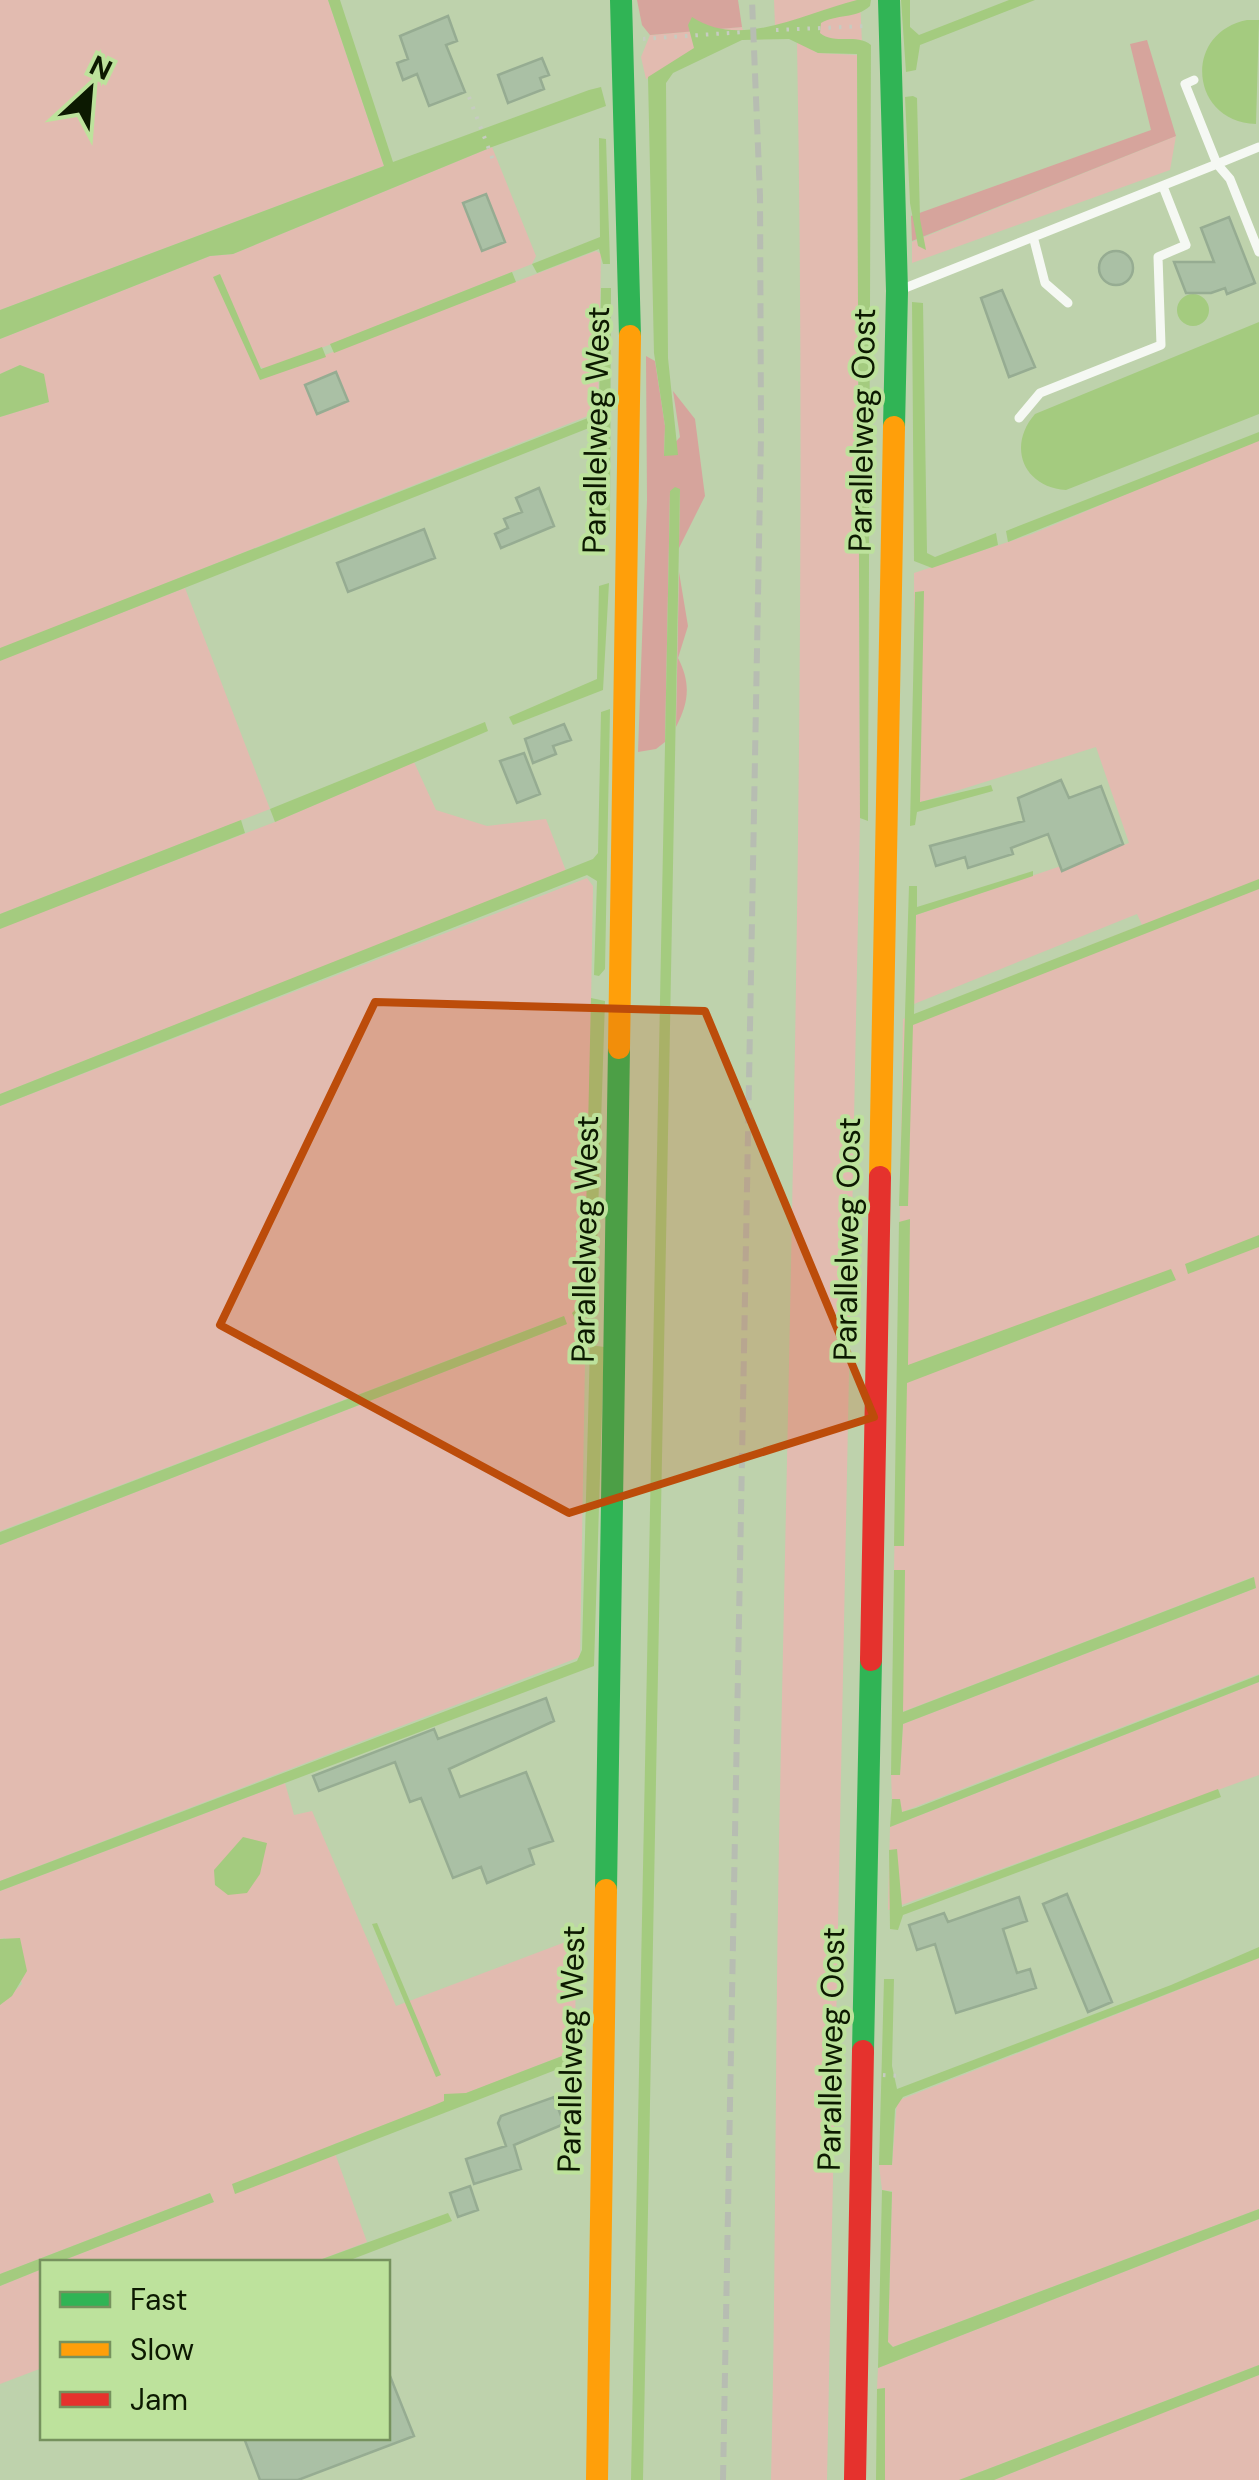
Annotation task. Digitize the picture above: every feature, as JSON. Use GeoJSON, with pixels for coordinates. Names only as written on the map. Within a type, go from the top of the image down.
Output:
{"type":"FeatureCollection","features":[{"type":"Feature","properties":{"kind":"street","name":"Parallelweg West"},"geometry":{"type":"LineString","coordinates":[[597,2480],[630,321],[622,0]]}},
{"type":"Feature","properties":{"kind":"street","name":"Parallelweg Oost"},"geometry":{"type":"LineString","coordinates":[[855,2480],[897,291],[889,0]]}},
{"type":"Feature","properties":{"kind":"lane"},"geometry":{"type":"LineString","coordinates":[[1194,80],[1185,84],[1259,252]]}},
{"type":"Feature","properties":{"kind":"lane"},"geometry":{"type":"LineString","coordinates":[[897,291],[1034,240],[1259,147]]}},
{"type":"Feature","properties":{"kind":"lane"},"geometry":{"type":"LineString","coordinates":[[1019,418],[1040,393],[1161,345],[1158,256],[1186,246],[1164,188]]}},
{"type":"Feature","properties":{"kind":"lane"},"geometry":{"type":"LineString","coordinates":[[1034,240],[1045,283],[1050,292],[1068,302]]}},
{"type":"Feature","properties":{"kind":"path"},"geometry":{"type":"LineString","coordinates":[[776,30],[890,25]]}},
{"type":"Feature","properties":{"kind":"path"},"geometry":{"type":"LineString","coordinates":[[638,40],[743,32]]}},
{"type":"Feature","properties":{"kind":"path"},"geometry":{"type":"LineString","coordinates":[[469,96],[495,165]]}},
{"type":"Feature","properties":{"kind":"path"},"geometry":{"type":"LineString","coordinates":[[877,2074],[902,2076]]}},
{"type":"Feature","properties":{"kind":"highlighted area"},"geometry":{"type":"Polygon","coordinates":[[[375,1002],[705,1011],[874,1417],[569,1513],[220,1325],[375,1002]]]}},
{"type":"Feature","properties":{"kind":"shaded area"},"geometry":{"type":"Polygon","coordinates":[[[0,0],[328,0],[384,166],[0,310],[0,0]]]}},
{"type":"Feature","properties":{"kind":"shaded area"},"geometry":{"type":"Polygon","coordinates":[[[328,0],[340,0],[393,162],[589,90],[601,87],[606,106],[492,147],[233,254],[210,256],[0,339],[0,310],[384,166],[328,0]]]}},
{"type":"Feature","properties":{"kind":"shaded area"},"geometry":{"type":"Polygon","coordinates":[[[637,0],[738,0],[742,27],[650,35],[642,25],[637,0]]]}},
{"type":"Feature","properties":{"kind":"shaded area"},"geometry":{"type":"Polygon","coordinates":[[[774,0],[860,0],[862,43],[820,44],[775,26],[774,0]]]}},
{"type":"Feature","properties":{"kind":"shaded area"},"geometry":{"type":"Polygon","coordinates":[[[857,0],[871,0],[870,6],[859,13],[821,23],[820,33],[871,45],[868,821],[860,818],[857,54],[818,53],[789,39],[742,40],[673,73],[666,83],[668,358],[678,455],[664,456],[665,426],[654,353],[648,77],[694,48],[688,25],[692,17],[731,30],[753,29],[857,0]]]}},
{"type":"Feature","properties":{"kind":"shaded area"},"geometry":{"type":"Polygon","coordinates":[[[901,0],[910,0],[910,27],[919,35],[1009,0],[1035,0],[920,45],[916,70],[906,72],[901,0]]]}},
{"type":"Feature","properties":{"kind":"shaded area"},"geometry":{"type":"Polygon","coordinates":[[[1259,20],[1256,124],[1234,119],[1218,109],[1207,94],[1202,76],[1204,58],[1212,41],[1226,28],[1259,20]]]}},
{"type":"Feature","properties":{"kind":"shaded area"},"geometry":{"type":"Polygon","coordinates":[[[742,27],[744,35],[646,79],[641,57],[650,35],[742,27]]]}},
{"type":"Feature","properties":{"kind":"shaded area"},"geometry":{"type":"Polygon","coordinates":[[[1147,40],[1176,136],[912,241],[911,216],[1151,130],[1130,44],[1147,40]]]}},
{"type":"Feature","properties":{"kind":"shaded area"},"geometry":{"type":"Polygon","coordinates":[[[797,42],[818,53],[857,55],[860,819],[827,2480],[771,2480],[799,718],[797,42]]]}},
{"type":"Feature","properties":{"kind":"shaded area"},"geometry":{"type":"Polygon","coordinates":[[[905,97],[917,98],[920,219],[926,250],[918,246],[910,203],[905,97]]]}},
{"type":"Feature","properties":{"kind":"shaded area"},"geometry":{"type":"Polygon","coordinates":[[[1176,136],[1170,170],[912,263],[912,242],[1176,136]]]}},
{"type":"Feature","properties":{"kind":"shaded area"},"geometry":{"type":"Polygon","coordinates":[[[599,138],[606,139],[610,264],[603,264],[599,249],[537,273],[532,264],[600,237],[599,138]]]}},
{"type":"Feature","properties":{"kind":"shaded area"},"geometry":{"type":"Polygon","coordinates":[[[492,147],[536,256],[532,264],[266,370],[258,365],[220,275],[260,380],[596,251],[601,254],[598,412],[0,649],[0,417],[49,402],[20,365],[0,374],[0,339],[210,256],[233,254],[492,147]]]}},
{"type":"Feature","properties":{"kind":"shaded area"},"geometry":{"type":"Polygon","coordinates":[[[512,272],[516,282],[334,353],[330,344],[512,272]]]}},
{"type":"Feature","properties":{"kind":"shaded area"},"geometry":{"type":"Polygon","coordinates":[[[220,274],[261,369],[322,347],[326,357],[260,380],[213,277],[220,274]]]}},
{"type":"Feature","properties":{"kind":"shaded area"},"geometry":{"type":"Polygon","coordinates":[[[601,288],[611,288],[610,522],[601,525],[601,430],[594,426],[0,661],[0,648],[593,416],[599,406],[601,288]]]}},
{"type":"Feature","properties":{"kind":"shaded area"},"geometry":{"type":"Polygon","coordinates":[[[1193,294],[1204,299],[1209,310],[1204,321],[1193,326],[1182,321],[1177,310],[1182,299],[1193,294]]]}},
{"type":"Feature","properties":{"kind":"shaded area"},"geometry":{"type":"Polygon","coordinates":[[[912,302],[923,303],[927,553],[935,557],[996,533],[998,545],[932,568],[914,561],[912,302]]]}},
{"type":"Feature","properties":{"kind":"shaded area"},"geometry":{"type":"Polygon","coordinates":[[[1259,322],[1259,414],[1066,490],[1051,487],[1030,473],[1021,451],[1022,439],[1035,414],[1259,322]]]}},
{"type":"Feature","properties":{"kind":"shaded area"},"geometry":{"type":"Polygon","coordinates":[[[646,356],[655,361],[665,426],[664,455],[680,437],[673,391],[695,419],[705,496],[679,548],[680,489],[670,491],[665,742],[656,749],[638,752],[647,500],[646,356]]]}},
{"type":"Feature","properties":{"kind":"shaded area"},"geometry":{"type":"Polygon","coordinates":[[[20,365],[44,374],[49,402],[0,417],[0,374],[20,365]]]}},
{"type":"Feature","properties":{"kind":"shaded area"},"geometry":{"type":"Polygon","coordinates":[[[1259,432],[1259,441],[1008,542],[1006,531],[1259,432]]]}},
{"type":"Feature","properties":{"kind":"shaded area"},"geometry":{"type":"Polygon","coordinates":[[[1259,438],[1259,1674],[902,1812],[900,1800],[892,1799],[891,1775],[900,1774],[903,1724],[1256,1588],[1253,1577],[902,1712],[905,1570],[894,1570],[903,1019],[1142,925],[1137,914],[914,1004],[916,915],[1129,843],[1096,747],[915,804],[914,573],[1032,534],[1259,438]]]}},
{"type":"Feature","properties":{"kind":"shaded area"},"geometry":{"type":"Polygon","coordinates":[[[680,489],[643,2480],[631,2480],[670,491],[680,489]]]}},
{"type":"Feature","properties":{"kind":"shaded area"},"geometry":{"type":"Polygon","coordinates":[[[679,572],[688,626],[678,658],[687,692],[676,727],[679,572]]]}},
{"type":"Feature","properties":{"kind":"shaded area"},"geometry":{"type":"Polygon","coordinates":[[[609,583],[603,690],[513,725],[509,717],[597,679],[599,586],[609,583]]]}},
{"type":"Feature","properties":{"kind":"shaded area"},"geometry":{"type":"Polygon","coordinates":[[[185,588],[270,809],[0,914],[0,660],[185,588]]]}},
{"type":"Feature","properties":{"kind":"shaded area"},"geometry":{"type":"Polygon","coordinates":[[[924,591],[920,802],[991,785],[993,791],[917,812],[915,825],[910,826],[915,592],[924,591]]]}},
{"type":"Feature","properties":{"kind":"shaded area"},"geometry":{"type":"Polygon","coordinates":[[[610,709],[605,969],[599,976],[594,975],[597,881],[587,875],[0,1106],[0,1094],[593,859],[598,853],[601,712],[610,709]]]}},
{"type":"Feature","properties":{"kind":"shaded area"},"geometry":{"type":"Polygon","coordinates":[[[485,722],[488,731],[275,822],[270,809],[485,722]]]}},
{"type":"Feature","properties":{"kind":"shaded area"},"geometry":{"type":"Polygon","coordinates":[[[414,762],[436,810],[487,826],[546,819],[566,871],[0,1094],[0,928],[275,822],[414,762]]]}},
{"type":"Feature","properties":{"kind":"shaded area"},"geometry":{"type":"Polygon","coordinates":[[[241,820],[245,833],[0,929],[0,914],[241,820]]]}},
{"type":"Feature","properties":{"kind":"shaded area"},"geometry":{"type":"Polygon","coordinates":[[[1033,871],[1033,876],[916,915],[914,1014],[1259,879],[1259,889],[913,1025],[908,1206],[899,1206],[909,886],[917,886],[917,907],[1033,871]]]}},
{"type":"Feature","properties":{"kind":"shaded area"},"geometry":{"type":"Polygon","coordinates":[[[587,878],[593,886],[580,1657],[0,1881],[0,1545],[567,1324],[564,1316],[0,1531],[0,1106],[587,878]]]}},
{"type":"Feature","properties":{"kind":"shaded area"},"geometry":{"type":"Polygon","coordinates":[[[591,998],[605,1001],[595,1305],[593,1313],[576,1321],[572,1313],[584,1301],[591,998]]]}},
{"type":"Feature","properties":{"kind":"shaded area"},"geometry":{"type":"Polygon","coordinates":[[[910,1219],[908,1365],[1171,1269],[1176,1280],[907,1383],[904,1546],[894,1546],[899,1222],[910,1219]]]}},
{"type":"Feature","properties":{"kind":"shaded area"},"geometry":{"type":"Polygon","coordinates":[[[1259,1235],[1259,1247],[1188,1274],[1185,1264],[1259,1235]]]}},
{"type":"Feature","properties":{"kind":"shaded area"},"geometry":{"type":"Polygon","coordinates":[[[564,1316],[567,1324],[0,1545],[0,1532],[564,1316]]]}},
{"type":"Feature","properties":{"kind":"shaded area"},"geometry":{"type":"Polygon","coordinates":[[[590,1345],[604,1347],[594,1666],[0,1891],[0,1881],[577,1661],[582,1650],[590,1345]]]}},
{"type":"Feature","properties":{"kind":"shaded area"},"geometry":{"type":"Polygon","coordinates":[[[894,1570],[905,1570],[903,1712],[1254,1577],[1256,1588],[903,1724],[900,1775],[891,1775],[894,1570]]]}},
{"type":"Feature","properties":{"kind":"shaded area"},"geometry":{"type":"Polygon","coordinates":[[[1259,1675],[1259,1682],[890,1827],[892,1799],[900,1799],[902,1812],[916,1808],[1259,1675]]]}},
{"type":"Feature","properties":{"kind":"shaded area"},"geometry":{"type":"Polygon","coordinates":[[[1259,1682],[1259,1775],[888,1910],[890,1827],[1259,1682]]]}},
{"type":"Feature","properties":{"kind":"shaded area"},"geometry":{"type":"Polygon","coordinates":[[[285,1783],[294,1815],[312,1811],[396,2006],[576,1938],[575,2051],[332,2145],[367,2242],[319,2260],[64,2260],[213,2202],[210,2193],[0,2274],[0,2005],[22,1984],[5,1938],[0,1939],[0,1891],[285,1783]]]}},
{"type":"Feature","properties":{"kind":"shaded area"},"geometry":{"type":"Polygon","coordinates":[[[1218,1789],[1221,1797],[903,1915],[898,1930],[890,1929],[889,1850],[897,1849],[902,1907],[1218,1789]]]}},
{"type":"Feature","properties":{"kind":"shaded area"},"geometry":{"type":"Polygon","coordinates":[[[243,1837],[267,1843],[260,1874],[247,1893],[228,1895],[215,1885],[214,1870],[243,1837]]]}},
{"type":"Feature","properties":{"kind":"shaded area"},"geometry":{"type":"Polygon","coordinates":[[[377,1923],[441,2075],[436,2077],[372,1924],[377,1923]]]}},
{"type":"Feature","properties":{"kind":"shaded area"},"geometry":{"type":"Polygon","coordinates":[[[20,1938],[27,1971],[12,1996],[0,2005],[0,1939],[20,1938]]]}},
{"type":"Feature","properties":{"kind":"shaded area"},"geometry":{"type":"Polygon","coordinates":[[[1259,1947],[1259,1958],[903,2097],[895,2109],[892,2165],[879,2165],[884,1979],[894,1979],[892,2066],[897,2089],[1171,1985],[1259,1947]]]}},
{"type":"Feature","properties":{"kind":"shaded area"},"geometry":{"type":"Polygon","coordinates":[[[1259,1958],[1259,2209],[893,2347],[888,2342],[892,2191],[882,2190],[879,2165],[892,2165],[897,2101],[1259,1958]]]}},
{"type":"Feature","properties":{"kind":"shaded area"},"geometry":{"type":"Polygon","coordinates":[[[570,2053],[571,2064],[235,2194],[232,2184],[444,2101],[444,2094],[466,2093],[570,2053]]]}},
{"type":"Feature","properties":{"kind":"shaded area"},"geometry":{"type":"Polygon","coordinates":[[[882,2190],[892,2192],[888,2342],[893,2347],[1259,2209],[1259,2219],[878,2368],[882,2190]]]}},
{"type":"Feature","properties":{"kind":"shaded area"},"geometry":{"type":"Polygon","coordinates":[[[210,2193],[214,2202],[64,2260],[40,2260],[40,2270],[0,2286],[0,2274],[210,2193]]]}},
{"type":"Feature","properties":{"kind":"shaded area"},"geometry":{"type":"Polygon","coordinates":[[[448,2213],[452,2221],[350,2260],[319,2260],[448,2213]]]}},
{"type":"Feature","properties":{"kind":"shaded area"},"geometry":{"type":"Polygon","coordinates":[[[1259,2219],[1259,2365],[959,2480],[885,2480],[885,2388],[877,2389],[878,2368],[1259,2219]]]}},
{"type":"Feature","properties":{"kind":"shaded area"},"geometry":{"type":"Polygon","coordinates":[[[40,2270],[40,2369],[0,2384],[0,2286],[40,2270]]]}},
{"type":"Feature","properties":{"kind":"shaded area"},"geometry":{"type":"Polygon","coordinates":[[[1259,2365],[1259,2375],[994,2480],[959,2480],[1259,2365]]]}},
{"type":"Feature","properties":{"kind":"shaded area"},"geometry":{"type":"Polygon","coordinates":[[[1259,2375],[1259,2480],[994,2480],[1226,2387],[1259,2375]]]}},
{"type":"Feature","properties":{"kind":"shaded area"},"geometry":{"type":"Polygon","coordinates":[[[885,2388],[885,2480],[876,2480],[877,2389],[885,2388]]]}},
{"type":"Feature","properties":{"kind":"building"},"geometry":{"type":"Polygon","coordinates":[[[448,16],[457,41],[446,45],[465,92],[429,106],[417,74],[403,80],[397,63],[408,59],[400,36],[448,16]]]}},
{"type":"Feature","properties":{"kind":"building"},"geometry":{"type":"Polygon","coordinates":[[[542,58],[549,75],[540,78],[544,89],[508,103],[498,75],[542,58]]]}},
{"type":"Feature","properties":{"kind":"building"},"geometry":{"type":"Polygon","coordinates":[[[486,194],[505,242],[482,251],[463,203],[486,194]]]}},
{"type":"Feature","properties":{"kind":"building"},"geometry":{"type":"Polygon","coordinates":[[[1229,217],[1255,283],[1227,294],[1225,288],[1211,293],[1186,293],[1174,262],[1214,262],[1201,228],[1229,217]]]}},
{"type":"Feature","properties":{"kind":"building"},"geometry":{"type":"Polygon","coordinates":[[[1116,251],[1128,256],[1133,268],[1128,280],[1116,285],[1104,280],[1099,268],[1104,256],[1116,251]]]}},
{"type":"Feature","properties":{"kind":"building"},"geometry":{"type":"Polygon","coordinates":[[[1002,290],[1035,367],[1009,377],[981,298],[1002,290]]]}},
{"type":"Feature","properties":{"kind":"building"},"geometry":{"type":"Polygon","coordinates":[[[336,372],[348,401],[317,414],[305,385],[336,372]]]}},
{"type":"Feature","properties":{"kind":"building"},"geometry":{"type":"Polygon","coordinates":[[[539,488],[554,526],[501,548],[495,534],[508,528],[504,519],[522,512],[516,498],[539,488]]]}},
{"type":"Feature","properties":{"kind":"building"},"geometry":{"type":"Polygon","coordinates":[[[424,529],[435,558],[348,592],[337,563],[424,529]]]}},
{"type":"Feature","properties":{"kind":"building"},"geometry":{"type":"Polygon","coordinates":[[[564,724],[571,740],[553,746],[556,754],[533,763],[525,739],[564,724]]]}},
{"type":"Feature","properties":{"kind":"building"},"geometry":{"type":"Polygon","coordinates":[[[524,753],[540,794],[517,803],[500,761],[524,753]]]}},
{"type":"Feature","properties":{"kind":"building"},"geometry":{"type":"Polygon","coordinates":[[[1061,780],[1069,798],[1101,786],[1123,844],[1062,871],[1048,834],[1011,848],[1013,854],[968,868],[965,857],[936,866],[930,846],[1024,821],[1018,798],[1061,780]]]}},
{"type":"Feature","properties":{"kind":"building"},"geometry":{"type":"Polygon","coordinates":[[[546,1698],[554,1721],[449,1769],[460,1797],[526,1772],[553,1841],[529,1849],[534,1864],[487,1883],[481,1867],[453,1878],[421,1798],[410,1802],[395,1762],[319,1791],[313,1776],[434,1729],[438,1739],[546,1698]]]}},
{"type":"Feature","properties":{"kind":"building"},"geometry":{"type":"Polygon","coordinates":[[[1067,1894],[1112,2002],[1088,2012],[1043,1904],[1067,1894]]]}},
{"type":"Feature","properties":{"kind":"building"},"geometry":{"type":"Polygon","coordinates":[[[1019,1897],[1027,1921],[1003,1929],[1017,1973],[1030,1969],[1036,1988],[956,2013],[935,1944],[917,1950],[909,1925],[944,1913],[948,1922],[1019,1897]]]}},
{"type":"Feature","properties":{"kind":"building"},"geometry":{"type":"Polygon","coordinates":[[[554,2097],[564,2124],[514,2145],[521,2169],[474,2184],[466,2159],[506,2146],[498,2123],[501,2116],[554,2097]]]}},
{"type":"Feature","properties":{"kind":"building"},"geometry":{"type":"Polygon","coordinates":[[[470,2186],[478,2210],[458,2217],[450,2193],[470,2186]]]}},
{"type":"Feature","properties":{"kind":"building"},"geometry":{"type":"Polygon","coordinates":[[[390,2376],[414,2436],[298,2480],[260,2480],[245,2440],[390,2440],[390,2376]]]}},
{"type":"Feature","properties":{"kind":"railway"},"geometry":{"type":"LineString","coordinates":[[723,2480],[761,435],[760,196],[752,0]]}},
{"type":"Feature","properties":{"kind":"traffic: fast"},"geometry":{"type":"LineString","coordinates":[[621,0],[630,336]]}},
{"type":"Feature","properties":{"kind":"traffic: fast"},"geometry":{"type":"LineString","coordinates":[[889,0],[897,291],[894,427]]}},
{"type":"Feature","properties":{"kind":"traffic: fast"},"geometry":{"type":"LineString","coordinates":[[606,1890],[619,1048]]}},
{"type":"Feature","properties":{"kind":"traffic: fast"},"geometry":{"type":"LineString","coordinates":[[863,2051],[871,1660]]}},
{"type":"Feature","properties":{"kind":"traffic: slow"},"geometry":{"type":"LineString","coordinates":[[619,1048],[630,336]]}},
{"type":"Feature","properties":{"kind":"traffic: slow"},"geometry":{"type":"LineString","coordinates":[[880,1177],[894,427]]}},
{"type":"Feature","properties":{"kind":"traffic: slow"},"geometry":{"type":"LineString","coordinates":[[597,2480],[606,1890]]}},
{"type":"Feature","properties":{"kind":"traffic: jam"},"geometry":{"type":"LineString","coordinates":[[871,1660],[880,1177]]}},
{"type":"Feature","properties":{"kind":"traffic: jam"},"geometry":{"type":"LineString","coordinates":[[855,2480],[863,2051]]}}]}
